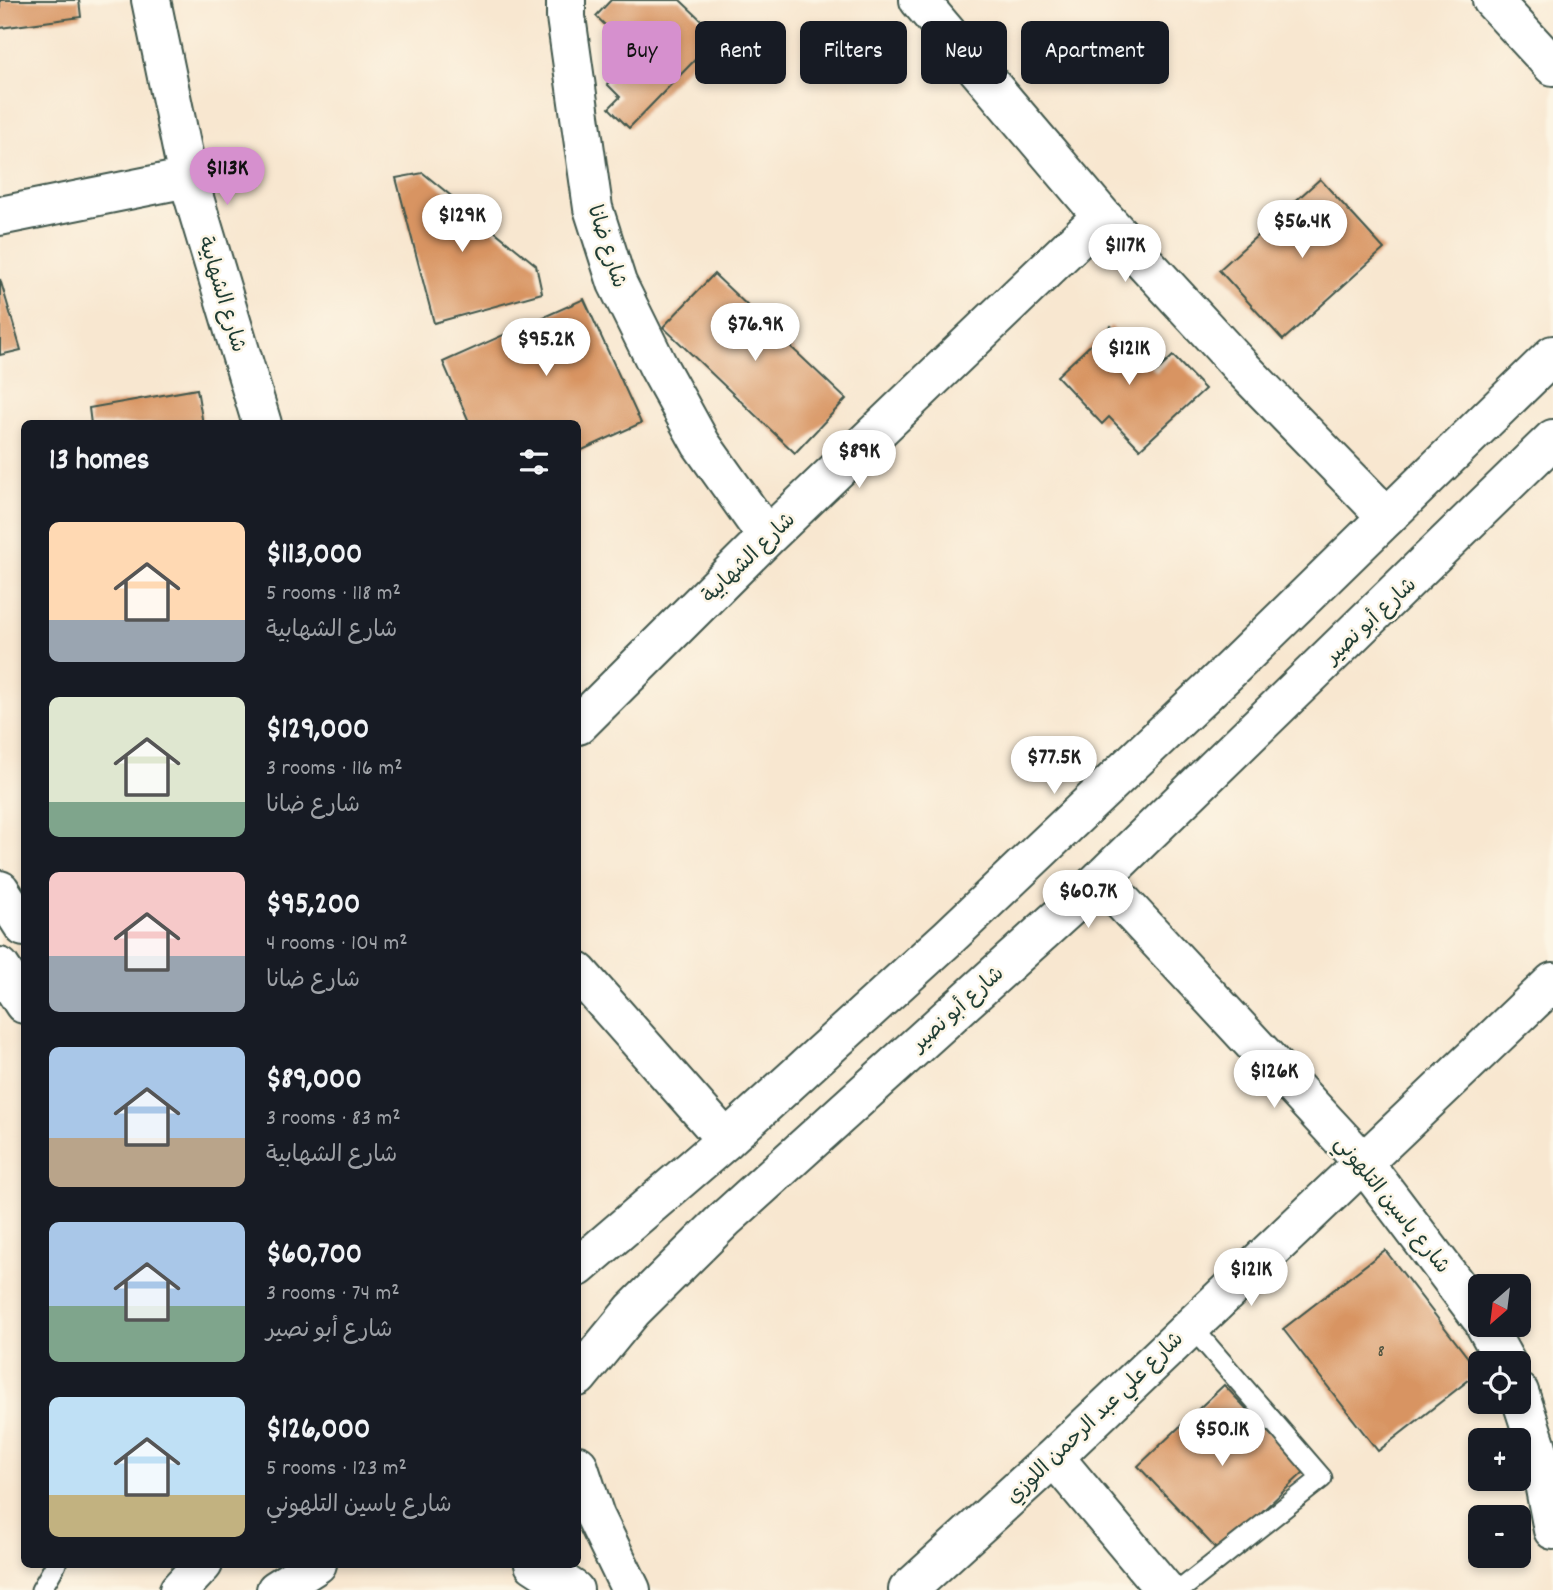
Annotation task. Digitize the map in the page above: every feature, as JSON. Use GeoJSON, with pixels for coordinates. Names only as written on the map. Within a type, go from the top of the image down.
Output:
{"type":"FeatureCollection","features":[{"type":"Feature","properties":{"kind":"street","name":"شارع الشهابية"},"geometry":{"type":"LineString","coordinates":[[151,0],[188,178],[261,420]]}},
{"type":"Feature","properties":{"kind":"street","name":"شارع ضانا"},"geometry":{"type":"LineString","coordinates":[[566,0],[566,17],[593,208],[617,283],[701,444],[767,537]]}},
{"type":"Feature","properties":{"kind":"street"},"geometry":{"type":"LineString","coordinates":[[919,0],[1102,216],[1243,369],[1387,517]]}},
{"type":"Feature","properties":{"kind":"street"},"geometry":{"type":"LineString","coordinates":[[1492,0],[1553,66]]}},
{"type":"Feature","properties":{"kind":"street"},"geometry":{"type":"LineString","coordinates":[[0,216],[188,178]]}},
{"type":"Feature","properties":{"kind":"street","name":"شارع الشهابية"},"geometry":{"type":"LineString","coordinates":[[581,722],[767,537],[1102,216]]}},
{"type":"Feature","properties":{"kind":"street"},"geometry":{"type":"LineString","coordinates":[[581,1264],[726,1140],[949,937],[1553,355]]}},
{"type":"Feature","properties":{"kind":"street","name":"شارع أبو نصير"},"geometry":{"type":"LineString","coordinates":[[581,1373],[633,1310],[724,1220],[1101,879],[1553,439]]}},
{"type":"Feature","properties":{"kind":"street","name":"شارع ياسين التلهوني"},"geometry":{"type":"LineString","coordinates":[[1101,879],[1363,1162],[1468,1301]]}},
{"type":"Feature","properties":{"kind":"street"},"geometry":{"type":"LineString","coordinates":[[0,890],[21,922]]}},
{"type":"Feature","properties":{"kind":"street"},"geometry":{"type":"LineString","coordinates":[[0,967],[15,994]]}},
{"type":"Feature","properties":{"kind":"street"},"geometry":{"type":"LineString","coordinates":[[581,975],[726,1140]]}},
{"type":"Feature","properties":{"kind":"street","name":"شارع علي عبد الرحمن اللوزي"},"geometry":{"type":"LineString","coordinates":[[908,1590],[1054,1457],[1189,1325],[1553,982]]}},
{"type":"Feature","properties":{"kind":"street"},"geometry":{"type":"LineString","coordinates":[[1526,1414],[1537,1447],[1553,1530]]}},
{"type":"Feature","properties":{"kind":"street"},"geometry":{"type":"LineString","coordinates":[[1054,1457],[1165,1590]]}},
{"type":"Feature","properties":{"kind":"street"},"geometry":{"type":"LineString","coordinates":[[581,1474],[600,1528],[631,1590]]}},
{"type":"Feature","properties":{"kind":"street"},"geometry":{"type":"LineString","coordinates":[[179,1590],[199,1568]]}},
{"type":"Feature","properties":{"kind":"street"},"geometry":{"type":"LineString","coordinates":[[276,1590],[311,1568]]}},
{"type":"Feature","properties":{"kind":"street"},"geometry":{"type":"LineString","coordinates":[[540,1568],[574,1590]]}},
{"type":"Feature","properties":{"kind":"lane"},"geometry":{"type":"LineString","coordinates":[[1180,1590],[1322,1478],[1189,1325]]}},
{"type":"Feature","properties":{"kind":"lane"},"geometry":{"type":"LineString","coordinates":[[41,1590],[54,1568]]}},
{"type":"Feature","properties":{"kind":"building"},"geometry":{"type":"Polygon","coordinates":[[[0,0],[79,0],[81,17],[0,28],[0,0]]]}},
{"type":"Feature","properties":{"kind":"building"},"geometry":{"type":"Polygon","coordinates":[[[611,0],[680,0],[702,21],[695,21],[695,60],[681,74],[681,21],[602,22],[596,16],[611,0]]]}},
{"type":"Feature","properties":{"kind":"building"},"geometry":{"type":"Polygon","coordinates":[[[607,84],[672,84],[629,128],[609,108],[620,97],[607,84]]]}},
{"type":"Feature","properties":{"kind":"building"},"geometry":{"type":"Polygon","coordinates":[[[423,173],[536,265],[542,293],[434,323],[396,178],[423,173]]]}},
{"type":"Feature","properties":{"kind":"building"},"geometry":{"type":"Polygon","coordinates":[[[1320,179],[1384,249],[1283,340],[1219,270],[1320,179]]]}},
{"type":"Feature","properties":{"kind":"building"},"geometry":{"type":"Polygon","coordinates":[[[714,274],[846,399],[795,453],[663,327],[714,274]]]}},
{"type":"Feature","properties":{"kind":"building"},"geometry":{"type":"Polygon","coordinates":[[[0,279],[21,350],[0,355],[0,279]]]}},
{"type":"Feature","properties":{"kind":"building"},"geometry":{"type":"Polygon","coordinates":[[[584,299],[641,423],[581,451],[581,420],[468,420],[443,362],[584,299]]]}},
{"type":"Feature","properties":{"kind":"building"},"geometry":{"type":"Polygon","coordinates":[[[1111,326],[1156,372],[1173,356],[1205,389],[1140,449],[1109,417],[1102,424],[1057,376],[1111,326]]]}},
{"type":"Feature","properties":{"kind":"building"},"geometry":{"type":"Polygon","coordinates":[[[197,389],[202,420],[90,420],[89,408],[197,389]]]}},
{"type":"Feature","properties":{"kind":"building"},"geometry":{"type":"Polygon","coordinates":[[[1385,1250],[1468,1358],[1468,1381],[1378,1451],[1283,1329],[1385,1250]]]}},
{"type":"Feature","properties":{"kind":"building"},"geometry":{"type":"Polygon","coordinates":[[[1224,1385],[1305,1471],[1219,1552],[1138,1466],[1224,1385]]]}}]}
